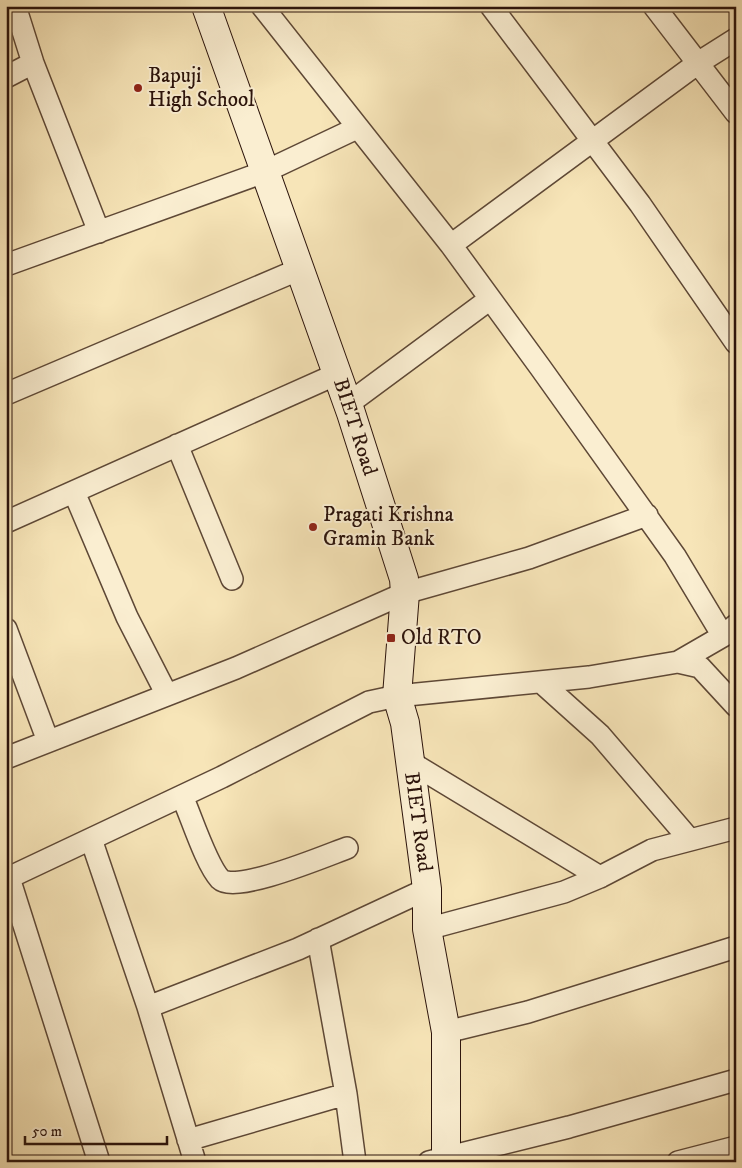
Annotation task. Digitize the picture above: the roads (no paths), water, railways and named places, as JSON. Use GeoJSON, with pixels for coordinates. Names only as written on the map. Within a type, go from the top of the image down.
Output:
{"type":"FeatureCollection","features":[{"type":"Feature","properties":{"kind":"street"},"geometry":{"type":"LineString","coordinates":[[15,6],[32,63],[99,232]]}},
{"type":"Feature","properties":{"kind":"street","name":"BIET Road"},"geometry":{"type":"LineString","coordinates":[[206,6],[348,404],[404,579],[405,593],[398,696],[405,724],[428,889],[427,929],[446,1032],[440,1160]]}},
{"type":"Feature","properties":{"kind":"street"},"geometry":{"type":"LineString","coordinates":[[99,1162],[8,878],[182,796],[369,702],[398,696],[589,677],[678,662],[729,631],[451,245],[262,6]]}},
{"type":"Feature","properties":{"kind":"street"},"geometry":{"type":"LineString","coordinates":[[491,6],[645,212],[736,343]]}},
{"type":"Feature","properties":{"kind":"street"},"geometry":{"type":"LineString","coordinates":[[654,6],[736,113]]}},
{"type":"Feature","properties":{"kind":"street"},"geometry":{"type":"LineString","coordinates":[[451,245],[698,63],[736,39]]}},
{"type":"Feature","properties":{"kind":"street"},"geometry":{"type":"LineString","coordinates":[[6,77],[32,63]]}},
{"type":"Feature","properties":{"kind":"street"},"geometry":{"type":"LineString","coordinates":[[6,266],[264,172],[357,128]]}},
{"type":"Feature","properties":{"kind":"street"},"geometry":{"type":"LineString","coordinates":[[6,394],[300,269]]}},
{"type":"Feature","properties":{"kind":"street"},"geometry":{"type":"LineString","coordinates":[[348,404],[490,299]]}},
{"type":"Feature","properties":{"kind":"street"},"geometry":{"type":"LineString","coordinates":[[6,522],[337,374]]}},
{"type":"Feature","properties":{"kind":"street"},"geometry":{"type":"LineString","coordinates":[[177,445],[232,579]]}},
{"type":"Feature","properties":{"kind":"street"},"geometry":{"type":"LineString","coordinates":[[74,492],[127,617],[168,695]]}},
{"type":"Feature","properties":{"kind":"street"},"geometry":{"type":"LineString","coordinates":[[6,758],[236,668],[405,593],[529,558],[646,515]]}},
{"type":"Feature","properties":{"kind":"street"},"geometry":{"type":"LineString","coordinates":[[6,629],[48,741]]}},
{"type":"Feature","properties":{"kind":"street"},"geometry":{"type":"LineString","coordinates":[[678,662],[700,667],[736,706]]}},
{"type":"Feature","properties":{"kind":"street"},"geometry":{"type":"LineString","coordinates":[[541,682],[600,735],[690,840]]}},
{"type":"Feature","properties":{"kind":"street"},"geometry":{"type":"LineString","coordinates":[[410,762],[600,878]]}},
{"type":"Feature","properties":{"kind":"street"},"geometry":{"type":"LineString","coordinates":[[182,796],[212,868],[221,880],[232,884],[265,878],[346,848]]}},
{"type":"Feature","properties":{"kind":"street"},"geometry":{"type":"LineString","coordinates":[[427,929],[564,892],[600,878],[652,850],[736,828]]}},
{"type":"Feature","properties":{"kind":"street"},"geometry":{"type":"LineString","coordinates":[[91,839],[148,1007],[194,1162]]}},
{"type":"Feature","properties":{"kind":"street"},"geometry":{"type":"LineString","coordinates":[[148,1007],[318,939],[428,889]]}},
{"type":"Feature","properties":{"kind":"street"},"geometry":{"type":"LineString","coordinates":[[318,939],[346,1094],[355,1162]]}},
{"type":"Feature","properties":{"kind":"street"},"geometry":{"type":"LineString","coordinates":[[446,1032],[528,1012],[736,946]]}},
{"type":"Feature","properties":{"kind":"street"},"geometry":{"type":"LineString","coordinates":[[440,1160],[569,1128],[736,1080]]}},
{"type":"Feature","properties":{"kind":"street"},"geometry":{"type":"LineString","coordinates":[[188,1140],[346,1094]]}},
{"type":"Feature","properties":{"kind":"street"},"geometry":{"type":"LineString","coordinates":[[678,1162],[736,1147]]}},
{"type":"Feature","properties":{"kind":"place","name":"Bapuji High School"},"geometry":{"type":"Point","coordinates":[138,88]}},
{"type":"Feature","properties":{"kind":"place","name":"Pragati Krishna Gramin Bank"},"geometry":{"type":"Point","coordinates":[313,527]}},
{"type":"Feature","properties":{"kind":"place","name":"Old RTO"},"geometry":{"type":"Point","coordinates":[391,638]}}]}
